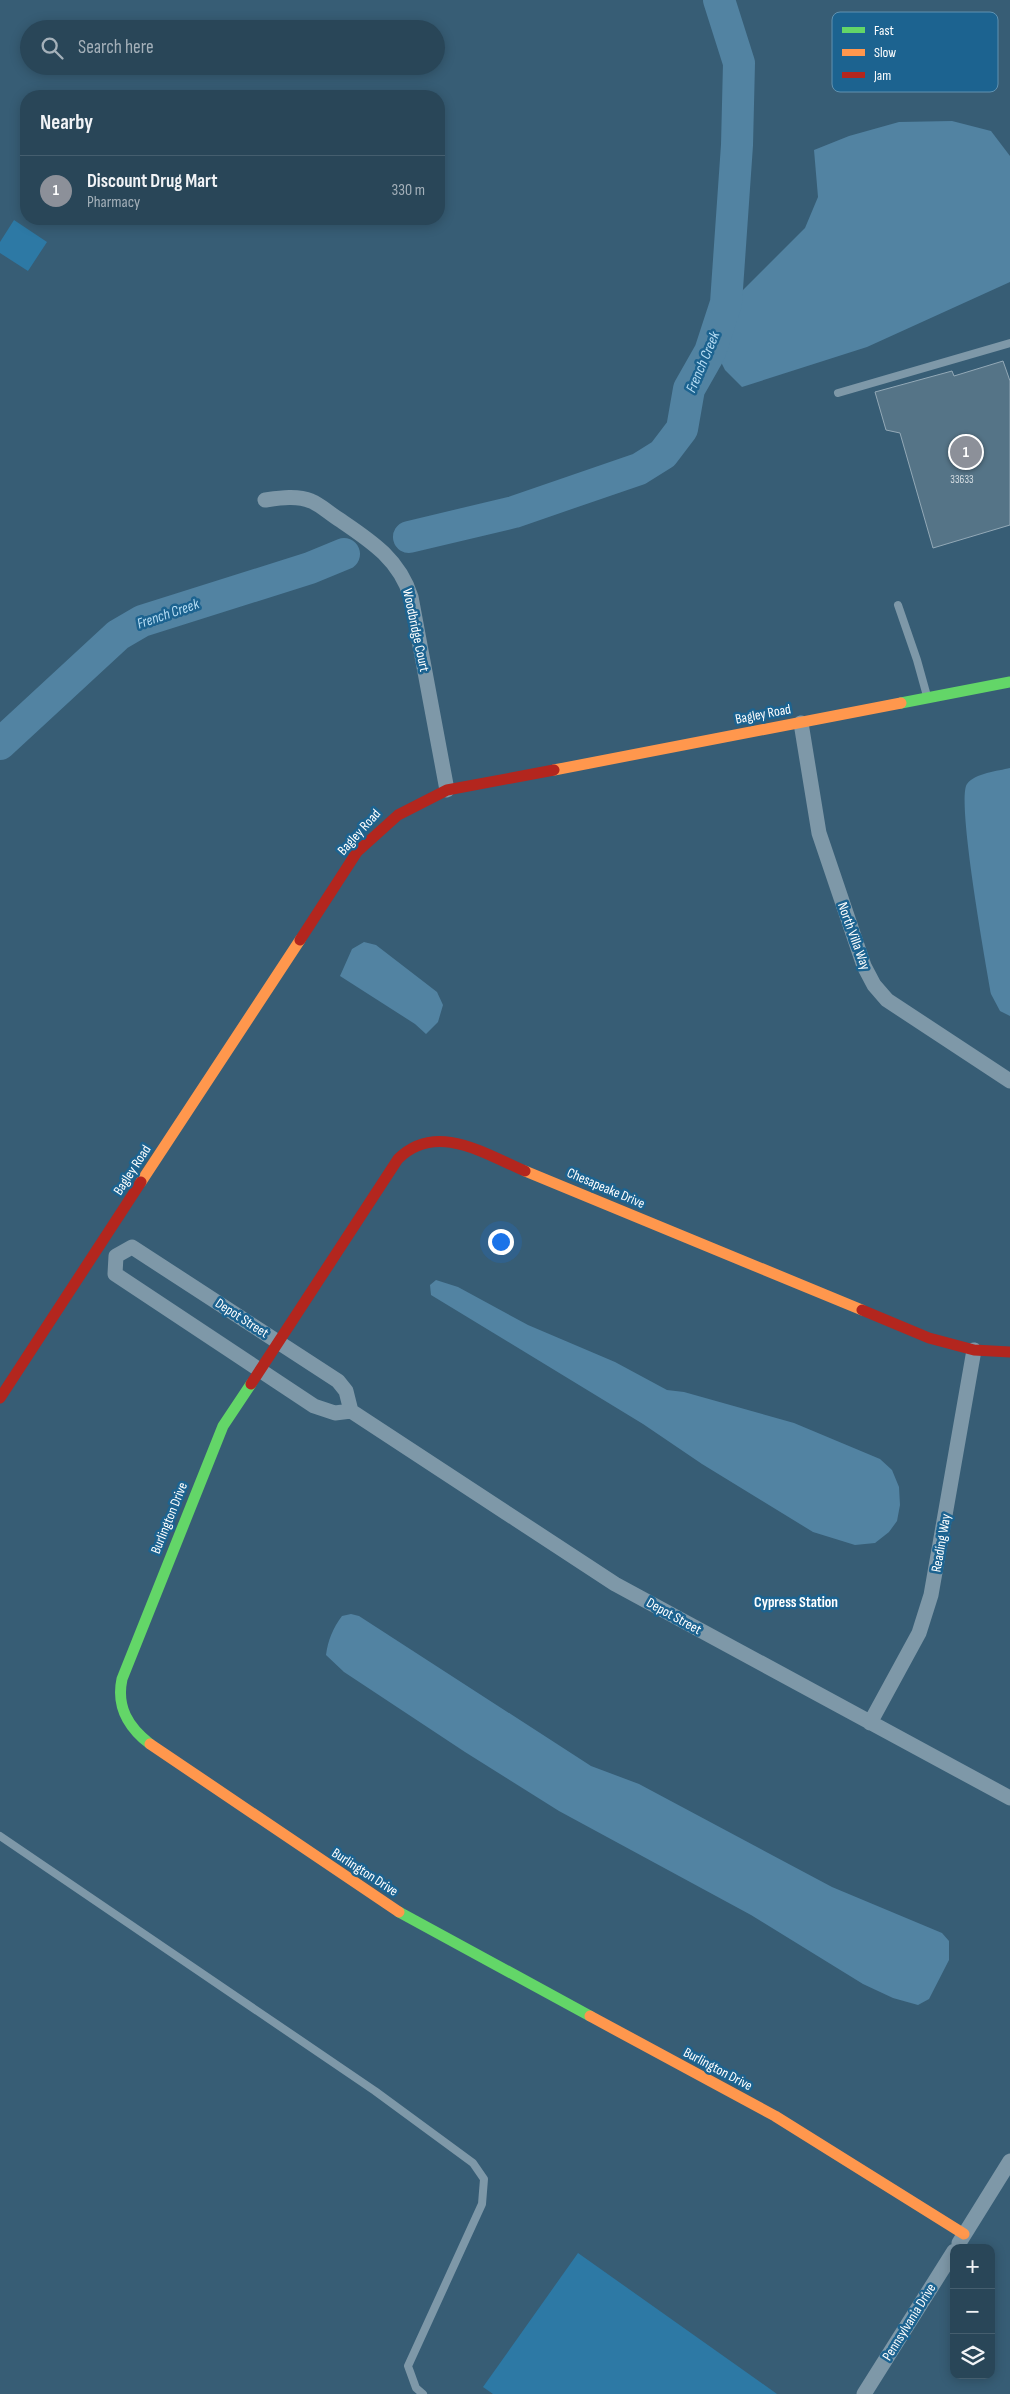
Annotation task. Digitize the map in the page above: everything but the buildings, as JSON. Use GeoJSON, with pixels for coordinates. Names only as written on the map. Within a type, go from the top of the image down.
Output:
{"type":"FeatureCollection","features":[{"type":"Feature","properties":{"kind":"street","name":"Woodbridge Court"},"geometry":{"type":"LineString","coordinates":[[265,500],[284,498],[311,501],[374,542],[398,569],[411,598],[447,790]]}},
{"type":"Feature","properties":{"kind":"street","name":"Bagley Road"},"geometry":{"type":"LineString","coordinates":[[0,1398],[357,852],[391,819],[418,802],[447,790],[1010,682]]}},
{"type":"Feature","properties":{"kind":"street","name":"North Villa Way"},"geometry":{"type":"LineString","coordinates":[[801,723],[819,833],[864,966],[874,985],[887,1000],[1010,1081]]}},
{"type":"Feature","properties":{"kind":"street","name":"Chesapeake Drive"},"geometry":{"type":"LineString","coordinates":[[278,1342],[398,1159],[416,1145],[440,1139],[474,1149],[929,1338],[974,1350],[1010,1352]]}},
{"type":"Feature","properties":{"kind":"street"},"geometry":{"type":"LineString","coordinates":[[101,1245],[116,1256],[115,1274],[259,1370],[314,1406],[335,1413],[351,1411]]}},
{"type":"Feature","properties":{"kind":"street","name":"Depot Street"},"geometry":{"type":"LineString","coordinates":[[116,1256],[132,1247],[338,1381],[346,1391],[351,1411],[615,1584],[1010,1798]]}},
{"type":"Feature","properties":{"kind":"street","name":"Burlington Drive"},"geometry":{"type":"LineString","coordinates":[[278,1342],[231,1411],[216,1442],[122,1679],[118,1697],[126,1721],[150,1744],[410,1919],[775,2116],[964,2234]]}},
{"type":"Feature","properties":{"kind":"street","name":"Reading Way"},"geometry":{"type":"LineString","coordinates":[[870,1723],[919,1633],[932,1595],[974,1350]]}},
{"type":"Feature","properties":{"kind":"street","name":"Pennsylvania Drive"},"geometry":{"type":"LineString","coordinates":[[958,2244],[1010,2162]]}},
{"type":"Feature","properties":{"kind":"street","name":"Pennsylvania Drive"},"geometry":{"type":"LineString","coordinates":[[864,2394],[950,2257]]}},
{"type":"Feature","properties":{"kind":"lane"},"geometry":{"type":"LineString","coordinates":[[838,393],[1010,343]]}},
{"type":"Feature","properties":{"kind":"lane"},"geometry":{"type":"LineString","coordinates":[[898,605],[928,699]]}},
{"type":"Feature","properties":{"kind":"lane"},"geometry":{"type":"LineString","coordinates":[[0,1836],[376,2092],[473,2163],[484,2179],[482,2204],[408,2366],[416,2388],[423,2394]]}},
{"type":"Feature","properties":{"kind":"shaded area"},"geometry":{"type":"Polygon","coordinates":[[[952,121],[991,131],[1010,156],[1010,282],[867,347],[742,387],[725,370],[716,352],[736,297],[805,228],[818,197],[814,150],[849,136],[899,122],[952,121]]]}},
{"type":"Feature","properties":{"kind":"shaded area"},"geometry":{"type":"Polygon","coordinates":[[[14,220],[47,242],[28,271],[0,253],[0,242],[14,220]]]}},
{"type":"Feature","properties":{"kind":"shaded area"},"geometry":{"type":"Polygon","coordinates":[[[1010,768],[1010,1016],[1000,1011],[991,994],[968,849],[965,796],[967,784],[975,777],[1010,768]]]}},
{"type":"Feature","properties":{"kind":"shaded area"},"geometry":{"type":"Polygon","coordinates":[[[364,942],[376,945],[437,992],[443,1005],[438,1022],[426,1034],[415,1024],[340,976],[352,949],[364,942]]]}},
{"type":"Feature","properties":{"kind":"shaded area"},"geometry":{"type":"Polygon","coordinates":[[[436,1280],[458,1287],[528,1325],[615,1362],[667,1390],[684,1392],[794,1423],[880,1459],[892,1470],[899,1487],[900,1505],[897,1521],[889,1532],[875,1543],[855,1545],[813,1532],[702,1464],[643,1424],[431,1295],[430,1285],[436,1280]]]}},
{"type":"Feature","properties":{"kind":"shaded area"},"geometry":{"type":"Polygon","coordinates":[[[351,1614],[359,1616],[591,1766],[639,1784],[832,1887],[942,1933],[949,1941],[949,1960],[929,1999],[918,2005],[893,1998],[863,1984],[751,1915],[559,1811],[344,1672],[326,1655],[336,1625],[342,1616],[351,1614]]]}},
{"type":"Feature","properties":{"kind":"shaded area"},"geometry":{"type":"Polygon","coordinates":[[[578,2253],[777,2394],[493,2394],[483,2387],[578,2253]]]}},
{"type":"Feature","properties":{"kind":"waterway","name":"French Creek"},"geometry":{"type":"LineString","coordinates":[[409,537],[514,512],[639,469],[663,454],[682,429],[689,389],[710,352],[726,303],[737,145],[739,63],[719,0]]}},
{"type":"Feature","properties":{"kind":"waterway","name":"French Creek"},"geometry":{"type":"LineString","coordinates":[[0,744],[118,635],[142,621],[310,568],[344,554]]}},
{"type":"Feature","properties":{"kind":"traffic: fast"},"geometry":{"type":"LineString","coordinates":[[901,703],[1010,682]]}},
{"type":"Feature","properties":{"kind":"traffic: fast"},"geometry":{"type":"LineString","coordinates":[[150,1744],[136,1731],[122,1707],[122,1679],[223,1426],[251,1384]]}},
{"type":"Feature","properties":{"kind":"traffic: fast"},"geometry":{"type":"LineString","coordinates":[[399,1912],[590,2016]]}},
{"type":"Feature","properties":{"kind":"traffic: slow"},"geometry":{"type":"LineString","coordinates":[[554,770],[901,703]]}},
{"type":"Feature","properties":{"kind":"traffic: slow"},"geometry":{"type":"LineString","coordinates":[[141,1182],[300,940]]}},
{"type":"Feature","properties":{"kind":"traffic: slow"},"geometry":{"type":"LineString","coordinates":[[525,1171],[862,1310]]}},
{"type":"Feature","properties":{"kind":"traffic: slow"},"geometry":{"type":"LineString","coordinates":[[150,1744],[399,1912]]}},
{"type":"Feature","properties":{"kind":"traffic: slow"},"geometry":{"type":"LineString","coordinates":[[590,2016],[775,2116],[964,2234]]}},
{"type":"Feature","properties":{"kind":"traffic: jam"},"geometry":{"type":"LineString","coordinates":[[300,940],[357,852],[398,815],[447,790],[554,770]]}},
{"type":"Feature","properties":{"kind":"traffic: jam"},"geometry":{"type":"LineString","coordinates":[[251,1384],[398,1159],[413,1148],[428,1142],[444,1142],[461,1144],[525,1171]]}},
{"type":"Feature","properties":{"kind":"traffic: jam"},"geometry":{"type":"LineString","coordinates":[[0,1398],[141,1182]]}},
{"type":"Feature","properties":{"kind":"traffic: jam"},"geometry":{"type":"LineString","coordinates":[[862,1310],[929,1338],[974,1350],[1010,1352]]}},
{"type":"Feature","properties":{"kind":"place","name":"Discount Drug Mart"},"geometry":{"type":"Point","coordinates":[966,452]}},
{"type":"Feature","properties":{"kind":"district","name":"Cypress Station"},"geometry":{"type":"Point","coordinates":[796,1602]}}]}
